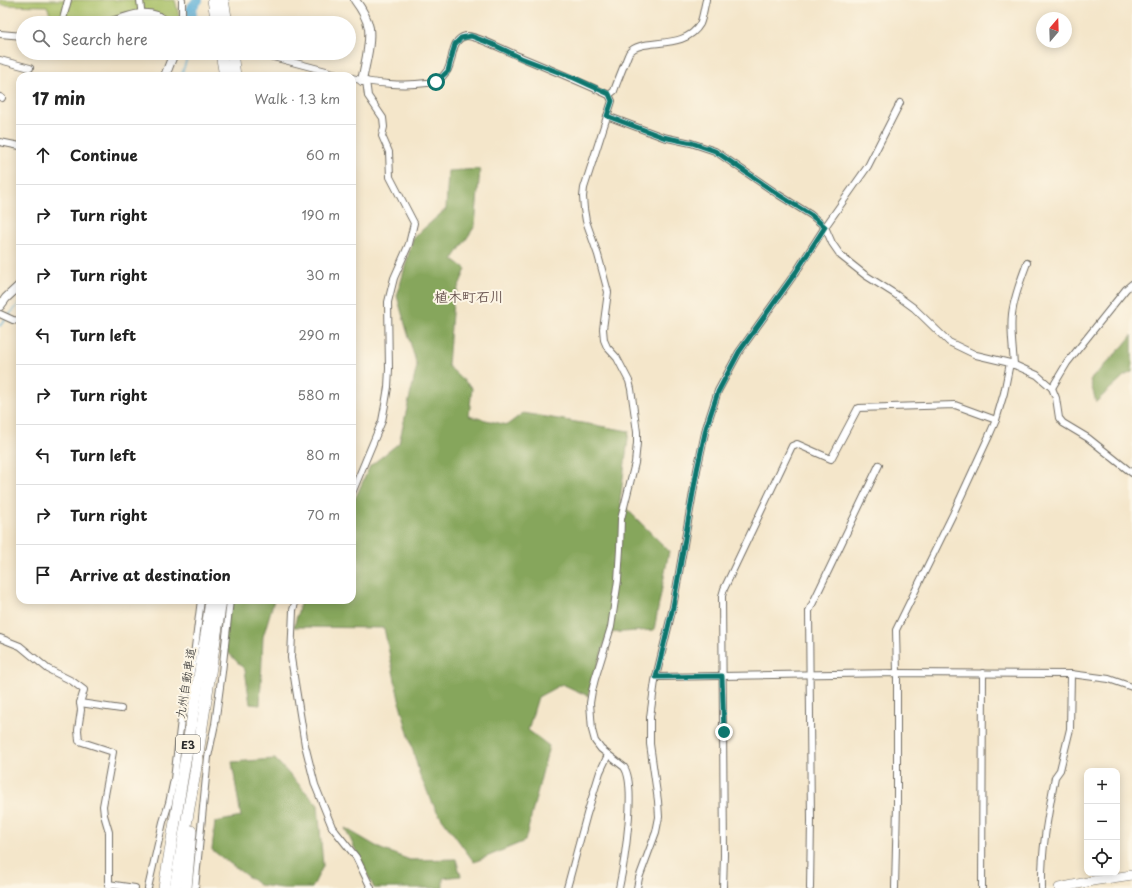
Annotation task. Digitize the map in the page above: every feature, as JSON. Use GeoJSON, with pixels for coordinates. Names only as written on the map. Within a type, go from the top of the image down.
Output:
{"type":"FeatureCollection","features":[{"type":"Feature","properties":{"kind":"highway"},"geometry":{"type":"LineString","coordinates":[[213,0],[216,16]]}},
{"type":"Feature","properties":{"kind":"highway"},"geometry":{"type":"LineString","coordinates":[[223,0],[226,16]]}},
{"type":"Feature","properties":{"kind":"highway"},"geometry":{"type":"LineString","coordinates":[[222,60],[224,72]]}},
{"type":"Feature","properties":{"kind":"highway"},"geometry":{"type":"LineString","coordinates":[[233,60],[234,72]]}},
{"type":"Feature","properties":{"kind":"highway","name":"九州自動車道"},"geometry":{"type":"LineString","coordinates":[[164,888],[203,658],[210,604]]}},
{"type":"Feature","properties":{"kind":"highway","name":"九州自動車道"},"geometry":{"type":"LineString","coordinates":[[175,888],[195,773],[220,604]]}},
{"type":"Feature","properties":{"kind":"highway"},"geometry":{"type":"LineString","coordinates":[[186,888],[195,773]]}},
{"type":"Feature","properties":{"kind":"highway"},"geometry":{"type":"LineString","coordinates":[[160,888],[164,865],[172,837]]}},
{"type":"Feature","properties":{"kind":"main road"},"geometry":{"type":"LineString","coordinates":[[1059,888],[1132,875]]}},
{"type":"Feature","properties":{"kind":"street"},"geometry":{"type":"LineString","coordinates":[[64,16],[68,0]]}},
{"type":"Feature","properties":{"kind":"street"},"geometry":{"type":"LineString","coordinates":[[140,0],[141,14]]}},
{"type":"Feature","properties":{"kind":"street"},"geometry":{"type":"LineString","coordinates":[[182,0],[182,16]]}},
{"type":"Feature","properties":{"kind":"street"},"geometry":{"type":"LineString","coordinates":[[355,0],[363,11],[369,27],[364,81],[368,96],[383,118],[384,127],[382,136],[389,152],[390,177],[414,223],[409,244],[394,278],[388,302],[388,387],[382,421],[356,483]]}},
{"type":"Feature","properties":{"kind":"street"},"geometry":{"type":"LineString","coordinates":[[609,94],[614,91],[629,53],[636,47],[643,45],[666,43],[686,37],[695,30],[700,23],[706,0]]}},
{"type":"Feature","properties":{"kind":"street"},"geometry":{"type":"LineString","coordinates":[[133,16],[141,14],[157,16]]}},
{"type":"Feature","properties":{"kind":"street"},"geometry":{"type":"LineString","coordinates":[[0,34],[16,35]]}},
{"type":"Feature","properties":{"kind":"street"},"geometry":{"type":"LineString","coordinates":[[356,80],[389,84],[422,84],[436,82],[448,71],[455,44],[461,38],[471,36],[609,94],[612,101],[584,188],[583,197],[586,221],[598,255],[608,292],[603,329],[604,340],[607,347],[617,358],[632,389],[637,443],[632,476],[621,519],[618,580],[611,627],[592,691],[591,709],[592,730],[595,741],[601,749],[618,762],[626,771],[629,783],[627,845],[620,888]]}},
{"type":"Feature","properties":{"kind":"street"},"geometry":{"type":"LineString","coordinates":[[0,60],[30,68]]}},
{"type":"Feature","properties":{"kind":"street"},"geometry":{"type":"LineString","coordinates":[[167,72],[171,60]]}},
{"type":"Feature","properties":{"kind":"street"},"geometry":{"type":"LineString","coordinates":[[284,60],[330,72]]}},
{"type":"Feature","properties":{"kind":"street"},"geometry":{"type":"LineString","coordinates":[[637,888],[639,878],[656,832],[659,817],[649,730],[656,677],[673,607],[697,470],[706,428],[718,392],[739,352],[796,272],[825,227],[868,166],[900,103]]}},
{"type":"Feature","properties":{"kind":"street"},"geometry":{"type":"LineString","coordinates":[[607,116],[663,137],[692,143],[715,151],[811,215],[825,227],[832,243],[841,256],[865,275],[914,308],[949,342],[976,355],[1012,364],[1037,375],[1052,388],[1062,423],[1088,438],[1132,473]]}},
{"type":"Feature","properties":{"kind":"street"},"geometry":{"type":"LineString","coordinates":[[0,142],[16,145]]}},
{"type":"Feature","properties":{"kind":"street"},"geometry":{"type":"LineString","coordinates":[[895,888],[897,804],[896,630],[953,514],[996,420],[1012,364],[1012,313],[1027,263]]}},
{"type":"Feature","properties":{"kind":"street"},"geometry":{"type":"LineString","coordinates":[[1052,388],[1067,362],[1126,289],[1132,284]]}},
{"type":"Feature","properties":{"kind":"street"},"geometry":{"type":"LineString","coordinates":[[0,306],[16,289]]}},
{"type":"Feature","properties":{"kind":"street"},"geometry":{"type":"LineString","coordinates":[[0,314],[16,321]]}},
{"type":"Feature","properties":{"kind":"street"},"geometry":{"type":"LineString","coordinates":[[723,888],[722,596],[792,446],[797,444],[831,459],[858,408],[955,406],[996,420]]}},
{"type":"Feature","properties":{"kind":"street"},"geometry":{"type":"LineString","coordinates":[[810,888],[811,820],[809,611],[879,465]]}},
{"type":"Feature","properties":{"kind":"street"},"geometry":{"type":"LineString","coordinates":[[148,888],[162,822],[174,779],[181,720],[192,668],[200,604]]}},
{"type":"Feature","properties":{"kind":"street"},"geometry":{"type":"LineString","coordinates":[[195,888],[208,757],[215,724],[230,604]]}},
{"type":"Feature","properties":{"kind":"street"},"geometry":{"type":"LineString","coordinates":[[295,604],[293,610],[291,658],[305,744],[315,784],[332,827],[356,857],[371,888]]}},
{"type":"Feature","properties":{"kind":"street"},"geometry":{"type":"LineString","coordinates":[[0,638],[20,646],[48,669],[72,681],[84,690],[80,703],[81,710],[78,730],[79,741],[113,752],[103,806],[109,832],[108,886],[135,888]]}},
{"type":"Feature","properties":{"kind":"street"},"geometry":{"type":"LineString","coordinates":[[656,677],[810,676],[897,673],[1070,674],[1109,679],[1132,687]]}},
{"type":"Feature","properties":{"kind":"street"},"geometry":{"type":"LineString","coordinates":[[982,888],[983,673]]}},
{"type":"Feature","properties":{"kind":"street"},"geometry":{"type":"LineString","coordinates":[[1042,888],[1044,835],[1054,777],[1060,770],[1070,729],[1070,674]]}},
{"type":"Feature","properties":{"kind":"street"},"geometry":{"type":"LineString","coordinates":[[80,703],[121,709]]}},
{"type":"Feature","properties":{"kind":"street"},"geometry":{"type":"LineString","coordinates":[[566,888],[600,772],[608,755]]}},
{"type":"Feature","properties":{"kind":"green space"},"geometry":{"type":"Polygon","coordinates":[[[0,0],[175,0],[179,16],[160,16],[155,13],[127,16],[51,16],[47,6],[0,5],[0,0]]]}},
{"type":"Feature","properties":{"kind":"green space"},"geometry":{"type":"Polygon","coordinates":[[[480,169],[475,226],[453,259],[466,269],[453,300],[448,366],[472,388],[469,416],[507,425],[523,413],[629,431],[620,502],[669,551],[654,630],[608,633],[588,696],[562,684],[538,697],[528,730],[549,746],[525,841],[474,862],[436,810],[420,776],[400,704],[384,628],[294,627],[300,604],[356,604],[356,496],[370,466],[399,443],[417,366],[397,296],[413,238],[446,209],[448,171],[480,169]]]}},
{"type":"Feature","properties":{"kind":"green space"},"geometry":{"type":"Polygon","coordinates":[[[1132,335],[1132,372],[1124,376],[1096,402],[1090,380],[1132,335]]]}},
{"type":"Feature","properties":{"kind":"green space"},"geometry":{"type":"Polygon","coordinates":[[[228,604],[273,604],[263,637],[260,705],[250,704],[245,670],[220,644],[228,604]]]}},
{"type":"Feature","properties":{"kind":"green space"},"geometry":{"type":"Polygon","coordinates":[[[275,759],[318,805],[323,866],[312,888],[283,888],[259,885],[212,850],[215,822],[241,817],[232,762],[275,759]]]}},
{"type":"Feature","properties":{"kind":"green space"},"geometry":{"type":"Polygon","coordinates":[[[345,828],[381,849],[410,860],[456,859],[461,876],[443,878],[443,888],[374,888],[345,828]]]}},
{"type":"Feature","properties":{"kind":"waterway"},"geometry":{"type":"LineString","coordinates":[[192,16],[191,8],[198,0]]}},
{"type":"Feature","properties":{"kind":"waterway"},"geometry":{"type":"LineString","coordinates":[[182,72],[187,60]]}},
{"type":"Feature","properties":{"kind":"waterway"},"geometry":{"type":"LineString","coordinates":[[9,315],[16,307]]}},
{"type":"Feature","properties":{"kind":"waterway"},"geometry":{"type":"LineString","coordinates":[[0,326],[5,319]]}},
{"type":"Feature","properties":{"kind":"district","name":"植木町石川"},"geometry":{"type":"Point","coordinates":[469,296]}},
{"type":"Feature","properties":{"kind":"route"},"geometry":{"type":"LineString","coordinates":[[436,82],[448,71],[455,44],[461,38],[471,36],[609,94],[612,101],[607,116],[663,137],[692,143],[715,151],[820,221],[825,227],[796,272],[739,352],[728,372],[718,392],[706,428],[697,470],[673,607],[656,677],[722,676],[724,732]]}}]}
